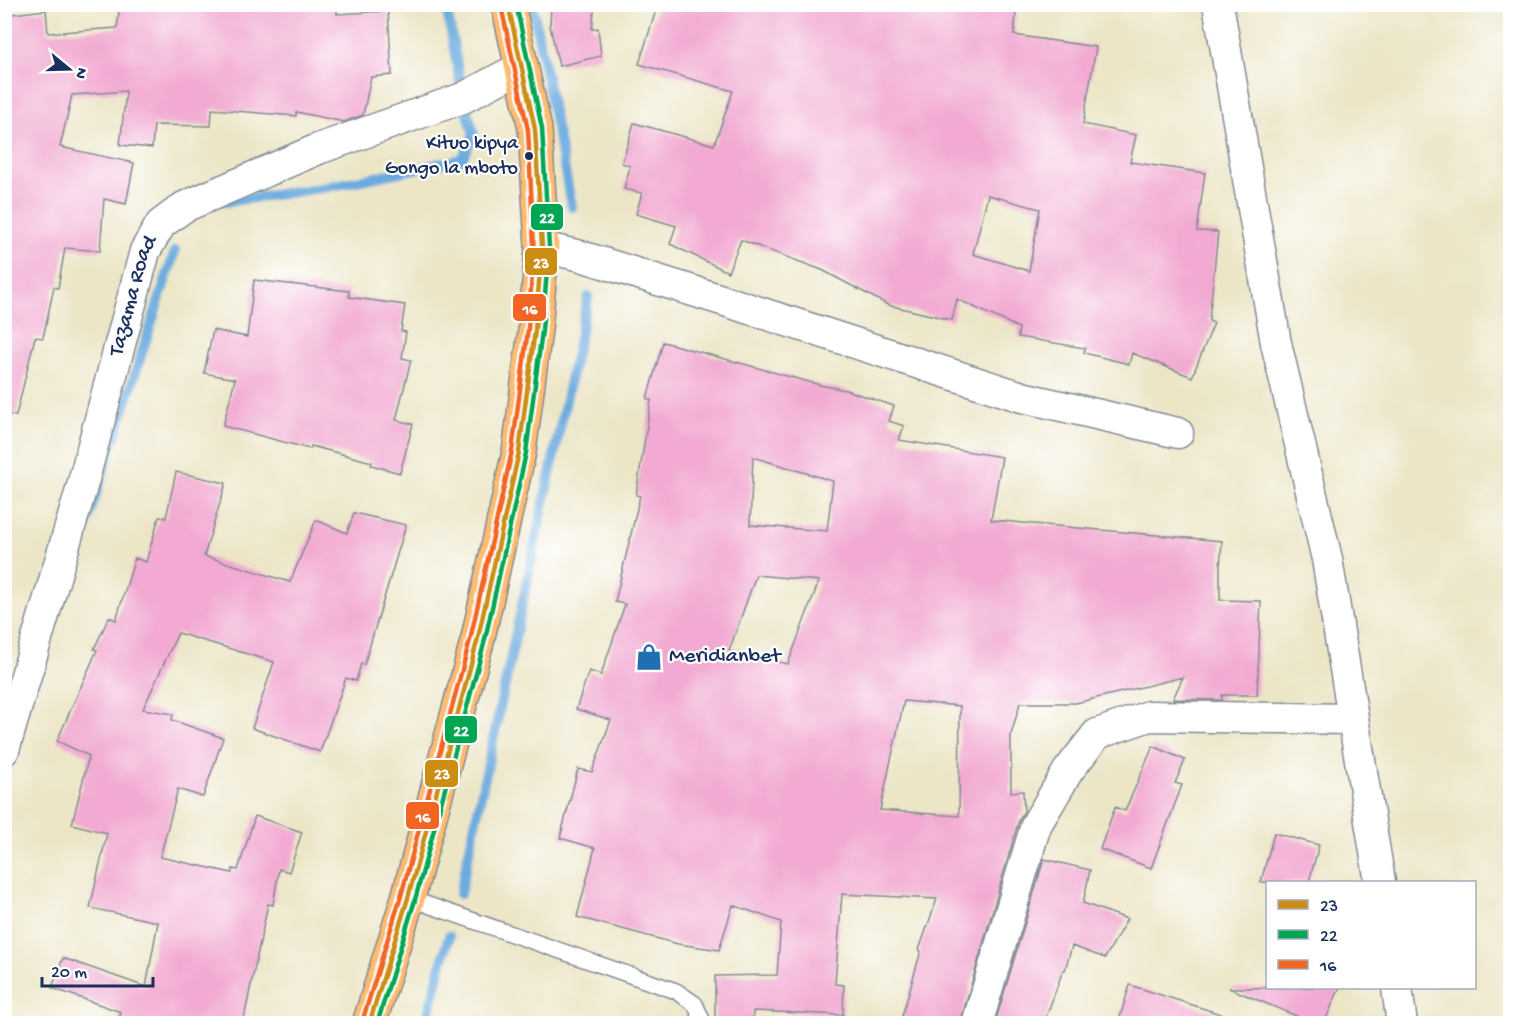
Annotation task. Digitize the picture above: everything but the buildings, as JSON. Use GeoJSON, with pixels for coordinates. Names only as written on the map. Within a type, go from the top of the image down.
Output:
{"type":"FeatureCollection","features":[{"type":"Feature","properties":{"kind":"main road"},"geometry":{"type":"LineString","coordinates":[[369,1023],[408,898],[477,642],[519,452],[535,330],[542,247],[535,129],[508,4]]}},
{"type":"Feature","properties":{"kind":"street"},"geometry":{"type":"LineString","coordinates":[[1218,4],[1276,343],[1327,559],[1380,881]]}},
{"type":"Feature","properties":{"kind":"street","name":"Tazama Road"},"geometry":{"type":"LineString","coordinates":[[4,750],[81,490],[145,251],[160,224],[184,207],[297,158],[464,98],[521,67]]}},
{"type":"Feature","properties":{"kind":"street"},"geometry":{"type":"LineString","coordinates":[[542,247],[581,256],[1022,396],[1178,433]]}},
{"type":"Feature","properties":{"kind":"street"},"geometry":{"type":"LineString","coordinates":[[977,1023],[1036,825],[1068,771],[1097,734],[1149,716],[1353,719]]}},
{"type":"Feature","properties":{"kind":"street"},"geometry":{"type":"LineString","coordinates":[[1397,989],[1402,1023]]}},
{"type":"Feature","properties":{"kind":"lane"},"geometry":{"type":"LineString","coordinates":[[408,898],[676,991],[695,1004],[704,1023]]}},
{"type":"Feature","properties":{"kind":"waterway"},"geometry":{"type":"LineString","coordinates":[[225,202],[327,187],[462,159],[474,134],[463,98],[446,4]]}},
{"type":"Feature","properties":{"kind":"waterway"},"geometry":{"type":"LineString","coordinates":[[532,4],[572,207]]}},
{"type":"Feature","properties":{"kind":"waterway"},"geometry":{"type":"LineString","coordinates":[[86,525],[175,251]]}},
{"type":"Feature","properties":{"kind":"waterway"},"geometry":{"type":"LineString","coordinates":[[460,894],[588,297]]}},
{"type":"Feature","properties":{"kind":"waterway"},"geometry":{"type":"LineString","coordinates":[[428,1015],[449,936]]}},
{"type":"Feature","properties":{"kind":"transit line","name":"23"},"geometry":{"type":"LineString","coordinates":[[369,1024],[408,898],[477,642],[519,452],[535,330],[542,247],[535,129],[508,4]]}},
{"type":"Feature","properties":{"kind":"transit line","name":"22"},"geometry":{"type":"LineString","coordinates":[[377,1024],[415,900],[484,644],[526,453],[542,331],[549,247],[542,128],[516,4]]}},
{"type":"Feature","properties":{"kind":"transit line","name":"16"},"geometry":{"type":"LineString","coordinates":[[362,1022],[401,896],[470,640],[512,451],[528,329],[534,247],[528,130],[501,6]]}},
{"type":"Feature","properties":{"kind":"place","name":"Kituo kipya Gongo la mboto"},"geometry":{"type":"Point","coordinates":[529,156]}},
{"type":"Feature","properties":{"kind":"place","name":"Meridianbet"},"geometry":{"type":"Point","coordinates":[649,657]}}]}
